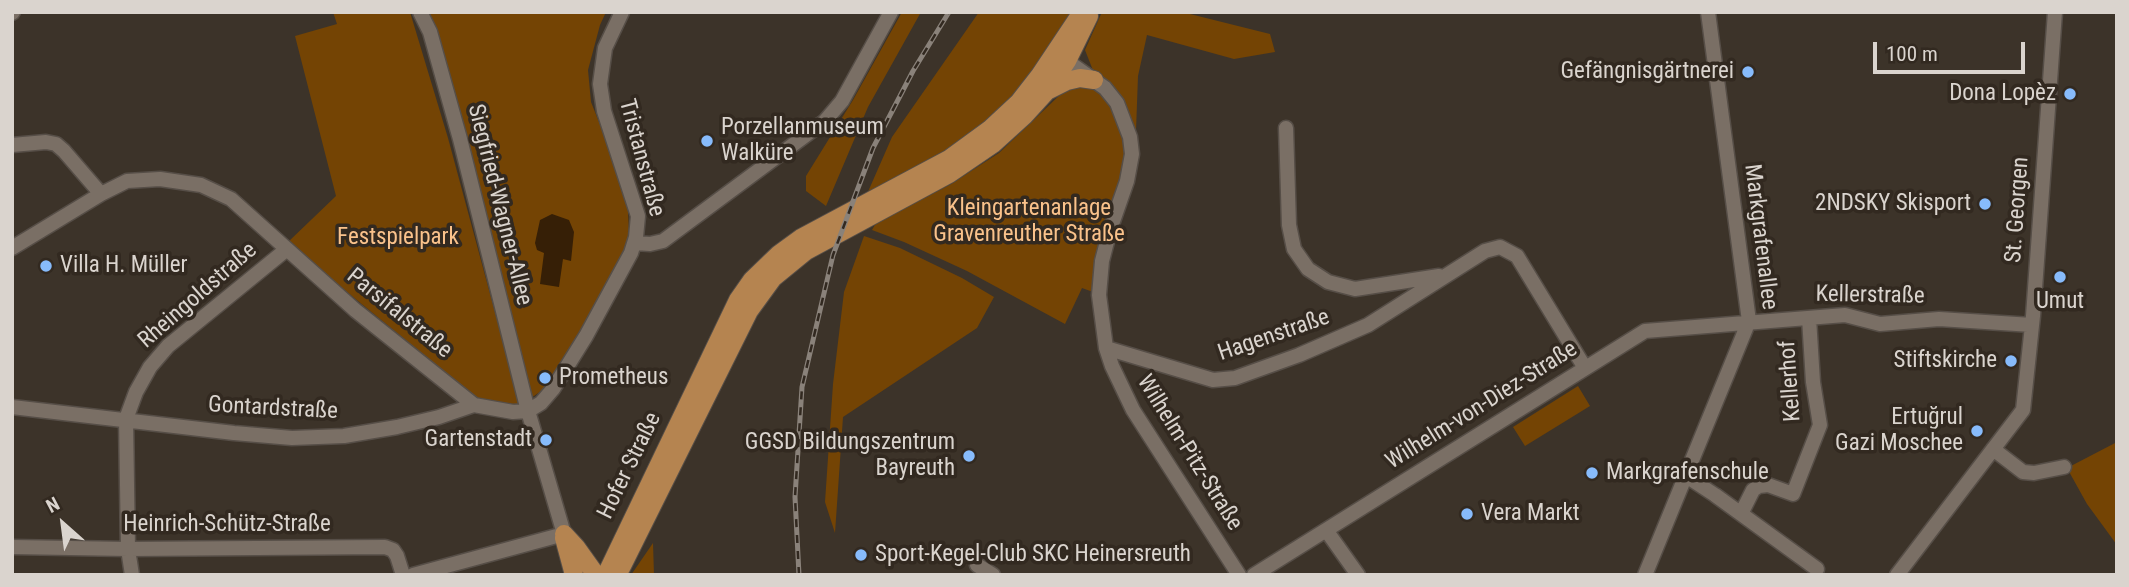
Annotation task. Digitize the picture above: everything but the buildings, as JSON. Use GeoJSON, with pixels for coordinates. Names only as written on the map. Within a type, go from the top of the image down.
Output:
{"type":"FeatureCollection","features":[{"type":"Feature","properties":{"kind":"main road","name":"Hofer Straße"},"geometry":{"type":"LineString","coordinates":[[618,575],[749,311],[773,278],[806,251],[948,174],[993,144],[1046,92],[1061,57],[1090,12]]}},
{"type":"Feature","properties":{"kind":"main road"},"geometry":{"type":"LineString","coordinates":[[1046,92],[1067,81],[1091,78],[1080,54],[1083,21]]}},
{"type":"Feature","properties":{"kind":"main road","name":"Hofer Straße"},"geometry":{"type":"LineString","coordinates":[[598,572],[621,541],[738,300],[752,280],[779,254],[801,238],[949,159],[990,129],[1061,57]]}},
{"type":"Feature","properties":{"kind":"main road"},"geometry":{"type":"LineString","coordinates":[[570,541],[595,553],[612,548],[621,541]]}},
{"type":"Feature","properties":{"kind":"main road"},"geometry":{"type":"LineString","coordinates":[[570,541],[573,572],[584,565],[598,572]]}},
{"type":"Feature","properties":{"kind":"main road"},"geometry":{"type":"LineString","coordinates":[[570,541],[598,572]]}},
{"type":"Feature","properties":{"kind":"street","name":"Siegfried-Wagner-Allee"},"geometry":{"type":"LineString","coordinates":[[420,12],[430,32],[460,139],[528,411],[570,541]]}},
{"type":"Feature","properties":{"kind":"street","name":"Tristanstraße"},"geometry":{"type":"LineString","coordinates":[[528,411],[541,403],[553,389],[586,336],[635,243],[638,216],[604,111],[600,84],[605,48],[622,12]]}},
{"type":"Feature","properties":{"kind":"street"},"geometry":{"type":"LineString","coordinates":[[635,243],[653,244],[663,240],[825,121],[842,101],[891,12]]}},
{"type":"Feature","properties":{"kind":"street","name":"Markgrafenallee"},"geometry":{"type":"LineString","coordinates":[[1645,575],[1749,321],[1708,12]]}},
{"type":"Feature","properties":{"kind":"street","name":"St. Georgen"},"geometry":{"type":"LineString","coordinates":[[1993,449],[2023,410],[2032,325],[2055,12]]}},
{"type":"Feature","properties":{"kind":"street","name":"Wilhelm-Pitz-Straße"},"geometry":{"type":"LineString","coordinates":[[1061,57],[1091,78],[1117,103],[1125,120],[1132,153],[1127,181],[1102,261],[1099,295],[1106,348],[1118,382],[1133,410],[1239,575]]}},
{"type":"Feature","properties":{"kind":"street","name":"Hagenstraße"},"geometry":{"type":"LineString","coordinates":[[1286,128],[1289,226],[1294,248],[1308,269],[1328,282],[1355,289],[1444,276]]}},
{"type":"Feature","properties":{"kind":"street"},"geometry":{"type":"LineString","coordinates":[[12,145],[46,142],[56,144],[101,194]]}},
{"type":"Feature","properties":{"kind":"street","name":"Parsifalstraße"},"geometry":{"type":"LineString","coordinates":[[12,248],[117,185],[136,179],[160,179],[201,185],[231,199],[355,310],[474,405]]}},
{"type":"Feature","properties":{"kind":"street","name":"Hagenstraße"},"geometry":{"type":"LineString","coordinates":[[1106,348],[1213,380],[1235,379],[1368,325],[1489,249],[1500,247],[1517,256],[1585,368]]}},
{"type":"Feature","properties":{"kind":"street","name":"Rheingoldstraße"},"geometry":{"type":"LineString","coordinates":[[126,419],[136,392],[150,367],[168,346],[287,249]]}},
{"type":"Feature","properties":{"kind":"street","name":"Kellerstraße"},"geometry":{"type":"LineString","coordinates":[[1749,321],[1845,315],[1880,324],[1939,319],[2032,325]]}},
{"type":"Feature","properties":{"kind":"street","name":"Kellerhof"},"geometry":{"type":"LineString","coordinates":[[1741,514],[1753,490],[1759,486],[1768,485],[1793,494],[1820,425],[1813,382],[1809,318]]}},
{"type":"Feature","properties":{"kind":"street","name":"Wilhelm-von-Diez-Straße"},"geometry":{"type":"LineString","coordinates":[[1254,575],[1645,331],[1749,321]]}},
{"type":"Feature","properties":{"kind":"street","name":"Gontardstraße"},"geometry":{"type":"LineString","coordinates":[[12,407],[292,438],[344,436],[439,417],[474,405],[513,412],[528,411]]}},
{"type":"Feature","properties":{"kind":"street"},"geometry":{"type":"LineString","coordinates":[[126,419],[128,549],[132,575]]}},
{"type":"Feature","properties":{"kind":"street"},"geometry":{"type":"LineString","coordinates":[[1896,575],[1993,449],[2024,471],[2034,473],[2064,467]]}},
{"type":"Feature","properties":{"kind":"street"},"geometry":{"type":"LineString","coordinates":[[1686,476],[1817,569]]}},
{"type":"Feature","properties":{"kind":"street"},"geometry":{"type":"LineString","coordinates":[[1326,530],[1358,575]]}},
{"type":"Feature","properties":{"kind":"street"},"geometry":{"type":"LineString","coordinates":[[413,575],[570,541]]}},
{"type":"Feature","properties":{"kind":"street","name":"Heinrich-Schütz-Straße"},"geometry":{"type":"LineString","coordinates":[[12,547],[385,547],[393,550],[397,556],[403,575]]}},
{"type":"Feature","properties":{"kind":"street"},"geometry":{"type":"LineString","coordinates":[[977,565],[993,575]]}},
{"type":"Feature","properties":{"kind":"green space","name":"Festspielpark"},"geometry":{"type":"Polygon","coordinates":[[[333,12],[410,12],[448,138],[520,405],[484,404],[287,243],[336,196],[295,36],[337,24],[333,12]]]}},
{"type":"Feature","properties":{"kind":"green space","name":"Festspielpark"},"geometry":{"type":"Polygon","coordinates":[[[425,12],[606,12],[588,70],[591,102],[627,192],[629,232],[625,253],[595,312],[550,385],[531,398],[425,12]]]}},
{"type":"Feature","properties":{"kind":"green space"},"geometry":{"type":"Polygon","coordinates":[[[902,12],[921,12],[868,107],[826,206],[806,191],[806,176],[853,100],[902,12]]]}},
{"type":"Feature","properties":{"kind":"green space"},"geometry":{"type":"Polygon","coordinates":[[[979,12],[1071,12],[1037,67],[997,114],[942,156],[867,194],[892,137],[979,12]]]}},
{"type":"Feature","properties":{"kind":"green space"},"geometry":{"type":"Polygon","coordinates":[[[1102,12],[1182,12],[1270,34],[1275,52],[1234,59],[1147,35],[1138,76],[1136,131],[1115,90],[1094,73],[1085,50],[1102,12]]]}},
{"type":"Feature","properties":{"kind":"green space","name":"Kleingartenanlage Gravenreuther Straße"},"geometry":{"type":"Polygon","coordinates":[[[1082,84],[1098,92],[1109,105],[1119,122],[1126,155],[1095,260],[1093,292],[1082,288],[1065,324],[967,271],[872,230],[876,223],[951,184],[999,153],[1064,91],[1082,84]]]}},
{"type":"Feature","properties":{"kind":"green space"},"geometry":{"type":"Polygon","coordinates":[[[864,236],[900,248],[994,297],[977,328],[843,417],[835,533],[825,502],[833,384],[844,292],[864,236]]]}},
{"type":"Feature","properties":{"kind":"green space"},"geometry":{"type":"Polygon","coordinates":[[[1578,386],[1590,406],[1525,446],[1513,427],[1578,386]]]}},
{"type":"Feature","properties":{"kind":"green space"},"geometry":{"type":"Polygon","coordinates":[[[2117,442],[2117,545],[2087,504],[2067,468],[2117,442]]]}},
{"type":"Feature","properties":{"kind":"green space"},"geometry":{"type":"Polygon","coordinates":[[[653,543],[654,575],[631,575],[653,543]]]}},
{"type":"Feature","properties":{"kind":"shaded area"},"geometry":{"type":"Polygon","coordinates":[[[552,214],[569,220],[574,232],[571,261],[563,259],[559,287],[540,284],[544,253],[537,250],[535,243],[540,220],[552,214]]]}},
{"type":"Feature","properties":{"kind":"railway"},"geometry":{"type":"LineString","coordinates":[[799,575],[795,497],[802,387],[833,255],[873,148],[913,71],[949,12]]}},
{"type":"Feature","properties":{"kind":"place","name":"Gefängnisgärtnerei"},"geometry":{"type":"Point","coordinates":[1748,72]}},
{"type":"Feature","properties":{"kind":"place","name":"Dona Lopèz"},"geometry":{"type":"Point","coordinates":[2070,94]}},
{"type":"Feature","properties":{"kind":"place","name":"Porzellanmuseum Walküre"},"geometry":{"type":"Point","coordinates":[707,141]}},
{"type":"Feature","properties":{"kind":"place","name":"2NDSKY Skisport"},"geometry":{"type":"Point","coordinates":[1985,204]}},
{"type":"Feature","properties":{"kind":"place","name":"Villa H. Müller"},"geometry":{"type":"Point","coordinates":[46,266]}},
{"type":"Feature","properties":{"kind":"place","name":"Umut"},"geometry":{"type":"Point","coordinates":[2060,277]}},
{"type":"Feature","properties":{"kind":"place","name":"Stiftskirche"},"geometry":{"type":"Point","coordinates":[2011,361]}},
{"type":"Feature","properties":{"kind":"place","name":"Prometheus"},"geometry":{"type":"Point","coordinates":[545,378]}},
{"type":"Feature","properties":{"kind":"place","name":"Ertuğrul Gazi Moschee"},"geometry":{"type":"Point","coordinates":[1977,431]}},
{"type":"Feature","properties":{"kind":"place","name":"Gartenstadt"},"geometry":{"type":"Point","coordinates":[546,440]}},
{"type":"Feature","properties":{"kind":"place","name":"GGSD Bildungszentrum Bayreuth"},"geometry":{"type":"Point","coordinates":[969,456]}},
{"type":"Feature","properties":{"kind":"place","name":"Markgrafenschule"},"geometry":{"type":"Point","coordinates":[1592,473]}},
{"type":"Feature","properties":{"kind":"place","name":"Vera Markt"},"geometry":{"type":"Point","coordinates":[1467,514]}},
{"type":"Feature","properties":{"kind":"place","name":"Sport-Kegel-Club SKC Heinersreuth"},"geometry":{"type":"Point","coordinates":[861,555]}}]}
